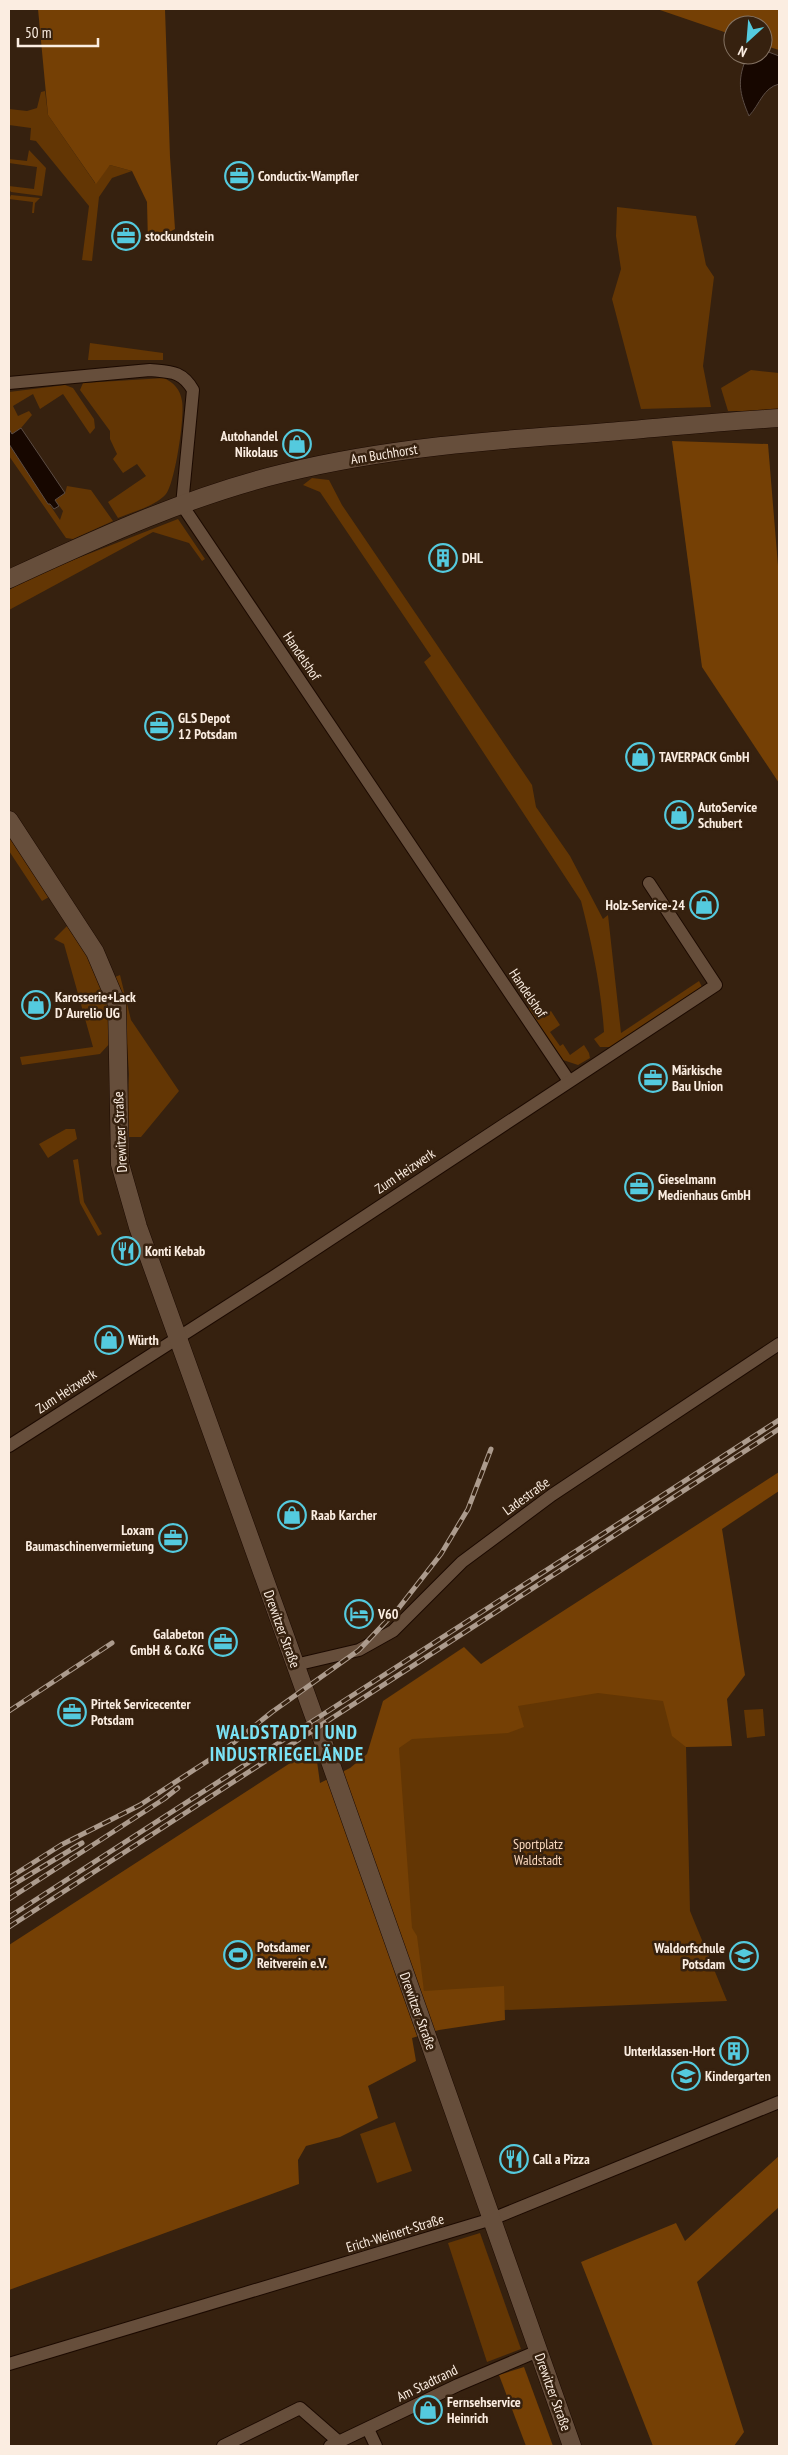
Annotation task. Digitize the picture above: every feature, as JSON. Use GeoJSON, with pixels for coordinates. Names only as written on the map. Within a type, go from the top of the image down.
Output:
{"type":"FeatureCollection","features":[{"type":"Feature","properties":{"kind":"street"},"geometry":{"type":"LineString","coordinates":[[9,383],[150,370],[172,372],[186,378],[194,390],[182,505]]}},
{"type":"Feature","properties":{"kind":"street","name":"Am Buchhorst"},"geometry":{"type":"LineString","coordinates":[[9,578],[107,534],[182,505],[282,473],[408,450],[523,438],[779,418]]}},
{"type":"Feature","properties":{"kind":"street","name":"Handelshof"},"geometry":{"type":"LineString","coordinates":[[182,505],[569,1081]]}},
{"type":"Feature","properties":{"kind":"street","name":"Drewitzer Straße"},"geometry":{"type":"LineString","coordinates":[[9,820],[95,952],[117,1004],[120,1164],[138,1227],[572,2446]]}},
{"type":"Feature","properties":{"kind":"street","name":"Zum Heizwerk"},"geometry":{"type":"LineString","coordinates":[[9,1446],[281,1271],[716,985],[648,883]]}},
{"type":"Feature","properties":{"kind":"street","name":"Ladestraße"},"geometry":{"type":"LineString","coordinates":[[295,1666],[359,1650],[393,1631],[462,1562],[544,1500],[779,1344]]}},
{"type":"Feature","properties":{"kind":"street","name":"Erich-Weinert-Straße"},"geometry":{"type":"LineString","coordinates":[[9,2364],[492,2219],[779,2102]]}},
{"type":"Feature","properties":{"kind":"street","name":"Am Stadtrand"},"geometry":{"type":"LineString","coordinates":[[335,2444],[458,2385],[538,2351]]}},
{"type":"Feature","properties":{"kind":"street"},"geometry":{"type":"LineString","coordinates":[[223,2446],[300,2408],[335,2444]]}},
{"type":"Feature","properties":{"kind":"street"},"geometry":{"type":"LineString","coordinates":[[368,2429],[376,2446]]}},
{"type":"Feature","properties":{"kind":"green space"},"geometry":{"type":"Polygon","coordinates":[[[45,91],[48,115],[95,183],[110,165],[132,171],[112,178],[99,197],[92,261],[82,260],[89,206],[36,141],[30,140],[31,128],[9,125],[9,109],[27,111],[37,108],[41,92],[45,91]]]}},
{"type":"Feature","properties":{"kind":"green space"},"geometry":{"type":"Polygon","coordinates":[[[29,150],[46,168],[42,196],[11,192],[9,189],[9,186],[34,189],[37,167],[9,163],[9,159],[27,161],[29,150]]]}},
{"type":"Feature","properties":{"kind":"green space"},"geometry":{"type":"Polygon","coordinates":[[[11,195],[40,198],[35,203],[34,213],[32,213],[33,202],[9,199],[11,195]]]}},
{"type":"Feature","properties":{"kind":"green space"},"geometry":{"type":"Polygon","coordinates":[[[617,207],[696,216],[706,265],[714,277],[703,366],[711,407],[641,409],[612,299],[621,269],[616,236],[617,207]]]}},
{"type":"Feature","properties":{"kind":"green space"},"geometry":{"type":"Polygon","coordinates":[[[90,343],[163,353],[163,360],[88,360],[90,343]]]}},
{"type":"Feature","properties":{"kind":"green space"},"geometry":{"type":"Polygon","coordinates":[[[751,370],[779,373],[779,411],[728,411],[721,388],[751,370]]]}},
{"type":"Feature","properties":{"kind":"green space"},"geometry":{"type":"Polygon","coordinates":[[[164,378],[174,384],[178,390],[183,409],[173,477],[166,494],[162,498],[144,508],[118,518],[108,502],[146,476],[137,464],[123,473],[113,459],[117,454],[110,439],[110,431],[80,390],[83,383],[164,378]]]}},
{"type":"Feature","properties":{"kind":"green space"},"geometry":{"type":"Polygon","coordinates":[[[65,385],[73,388],[94,419],[95,428],[90,434],[63,394],[40,409],[33,394],[13,406],[18,416],[29,411],[32,415],[21,428],[12,434],[9,429],[9,392],[65,385]]]}},
{"type":"Feature","properties":{"kind":"green space"},"geometry":{"type":"Polygon","coordinates":[[[9,444],[60,520],[63,511],[55,500],[65,493],[67,486],[91,490],[113,521],[73,539],[66,538],[9,456],[9,444]]]}},
{"type":"Feature","properties":{"kind":"green space"},"geometry":{"type":"Polygon","coordinates":[[[312,478],[329,480],[342,505],[532,785],[536,807],[570,856],[603,919],[608,915],[621,1033],[699,981],[703,989],[616,1047],[600,1047],[594,1039],[604,1032],[603,1015],[596,966],[581,901],[424,662],[431,656],[320,492],[303,485],[312,478]]]}},
{"type":"Feature","properties":{"kind":"green space"},"geometry":{"type":"Polygon","coordinates":[[[178,519],[205,559],[202,561],[189,543],[153,532],[9,610],[9,590],[32,576],[178,519]]]}},
{"type":"Feature","properties":{"kind":"green space"},"geometry":{"type":"Polygon","coordinates":[[[9,836],[49,897],[42,901],[9,851],[9,836]]]}},
{"type":"Feature","properties":{"kind":"green space"},"geometry":{"type":"Polygon","coordinates":[[[72,921],[112,1005],[111,1042],[100,1054],[22,1065],[20,1057],[93,1047],[64,944],[54,939],[72,921]]]}},
{"type":"Feature","properties":{"kind":"green space"},"geometry":{"type":"Polygon","coordinates":[[[120,975],[131,1020],[179,1091],[141,1137],[127,1137],[129,1074],[124,998],[115,977],[120,975]]]}},
{"type":"Feature","properties":{"kind":"green space"},"geometry":{"type":"Polygon","coordinates":[[[532,1005],[541,1018],[551,1011],[560,1025],[550,1032],[560,1046],[563,1044],[570,1055],[584,1045],[590,1058],[578,1065],[563,1060],[528,1009],[532,1005]]]}},
{"type":"Feature","properties":{"kind":"green space"},"geometry":{"type":"Polygon","coordinates":[[[66,1129],[75,1129],[77,1139],[48,1158],[39,1144],[66,1129]]]}},
{"type":"Feature","properties":{"kind":"green space"},"geometry":{"type":"Polygon","coordinates":[[[78,1159],[84,1202],[102,1234],[98,1236],[80,1203],[73,1160],[78,1159]]]}},
{"type":"Feature","properties":{"kind":"green space","name":"Sportplatz Waldstadt"},"geometry":{"type":"Polygon","coordinates":[[[681,1648],[686,1747],[690,1911],[727,2001],[431,2013],[374,1833],[400,1738],[681,1648]]]}},
{"type":"Feature","properties":{"kind":"green space"},"geometry":{"type":"Polygon","coordinates":[[[763,1709],[765,1736],[747,1738],[744,1710],[763,1709]]]}},
{"type":"Feature","properties":{"kind":"green space"},"geometry":{"type":"Polygon","coordinates":[[[395,2122],[412,2171],[377,2183],[360,2134],[395,2122]]]}},
{"type":"Feature","properties":{"kind":"green space"},"geometry":{"type":"Polygon","coordinates":[[[480,2233],[521,2349],[487,2362],[448,2243],[480,2233]]]}},
{"type":"Feature","properties":{"kind":"shaded area"},"geometry":{"type":"Polygon","coordinates":[[[38,9],[165,9],[170,157],[175,229],[148,243],[147,202],[132,171],[110,165],[96,184],[48,115],[38,9]]]}},
{"type":"Feature","properties":{"kind":"shaded area"},"geometry":{"type":"Polygon","coordinates":[[[657,9],[779,9],[779,50],[773,48],[773,15],[723,15],[723,32],[657,9]]]}},
{"type":"Feature","properties":{"kind":"shaded area"},"geometry":{"type":"Polygon","coordinates":[[[773,54],[779,56],[779,84],[765,93],[749,116],[740,84],[744,65],[773,65],[773,54]]]}},
{"type":"Feature","properties":{"kind":"shaded area"},"geometry":{"type":"Polygon","coordinates":[[[21,428],[65,493],[55,500],[59,506],[54,509],[48,504],[9,444],[9,429],[12,434],[21,428]]]}},
{"type":"Feature","properties":{"kind":"shaded area"},"geometry":{"type":"Polygon","coordinates":[[[672,441],[768,444],[779,578],[779,783],[702,667],[672,441]]]}},
{"type":"Feature","properties":{"kind":"shaded area"},"geometry":{"type":"Polygon","coordinates":[[[779,1472],[779,1491],[722,1529],[745,1675],[727,1699],[732,1746],[686,1747],[672,1736],[663,1701],[598,1693],[518,1706],[524,1727],[508,1733],[412,1739],[399,1748],[412,1928],[417,1936],[424,1991],[504,1986],[505,2020],[439,2030],[412,2038],[416,2061],[368,2086],[378,2118],[340,2137],[306,2146],[298,2160],[299,2184],[9,2290],[9,1945],[315,1747],[320,1783],[350,1768],[367,1754],[383,1701],[464,1647],[481,1664],[779,1472]]]}},
{"type":"Feature","properties":{"kind":"shaded area"},"geometry":{"type":"Polygon","coordinates":[[[779,2156],[779,2207],[697,2282],[744,2432],[734,2446],[653,2446],[581,2262],[676,2223],[685,2241],[779,2156]]]}},
{"type":"Feature","properties":{"kind":"shaded area"},"geometry":{"type":"Polygon","coordinates":[[[524,2367],[553,2446],[526,2446],[499,2375],[524,2367]]]}},
{"type":"Feature","properties":{"kind":"railway"},"geometry":{"type":"LineString","coordinates":[[9,1917],[779,1420]]}},
{"type":"Feature","properties":{"kind":"railway"},"geometry":{"type":"LineString","coordinates":[[9,1927],[779,1429]]}},
{"type":"Feature","properties":{"kind":"railway"},"geometry":{"type":"LineString","coordinates":[[9,1878],[61,1845],[140,1805],[223,1751],[272,1712],[359,1650],[398,1609],[441,1554],[468,1509],[491,1449]]}},
{"type":"Feature","properties":{"kind":"railway"},"geometry":{"type":"LineString","coordinates":[[9,1711],[112,1643]]}},
{"type":"Feature","properties":{"kind":"railway"},"geometry":{"type":"LineString","coordinates":[[9,1899],[164,1799],[178,1788]]}},
{"type":"Feature","properties":{"kind":"railway"},"geometry":{"type":"LineString","coordinates":[[9,1887],[82,1843]]}},
{"type":"Feature","properties":{"kind":"place","name":"Conductix-Wampfler"},"geometry":{"type":"Point","coordinates":[239,176]}},
{"type":"Feature","properties":{"kind":"place","name":"stockundstein"},"geometry":{"type":"Point","coordinates":[126,236]}},
{"type":"Feature","properties":{"kind":"place","name":"Autohandel Nikolaus"},"geometry":{"type":"Point","coordinates":[297,444]}},
{"type":"Feature","properties":{"kind":"place","name":"DHL"},"geometry":{"type":"Point","coordinates":[443,558]}},
{"type":"Feature","properties":{"kind":"place","name":"GLS Depot 12 Potsdam"},"geometry":{"type":"Point","coordinates":[159,726]}},
{"type":"Feature","properties":{"kind":"place","name":"TAVERPACK GmbH"},"geometry":{"type":"Point","coordinates":[640,757]}},
{"type":"Feature","properties":{"kind":"place","name":"AutoService Schubert"},"geometry":{"type":"Point","coordinates":[679,815]}},
{"type":"Feature","properties":{"kind":"place","name":"Holz-Service-24"},"geometry":{"type":"Point","coordinates":[704,905]}},
{"type":"Feature","properties":{"kind":"place","name":"Karosserie+Lack D´Aurelio UG"},"geometry":{"type":"Point","coordinates":[36,1005]}},
{"type":"Feature","properties":{"kind":"place","name":"Märkische Bau Union"},"geometry":{"type":"Point","coordinates":[653,1078]}},
{"type":"Feature","properties":{"kind":"place","name":"Gieselmann Medienhaus GmbH"},"geometry":{"type":"Point","coordinates":[639,1187]}},
{"type":"Feature","properties":{"kind":"place","name":"Konti Kebab"},"geometry":{"type":"Point","coordinates":[126,1251]}},
{"type":"Feature","properties":{"kind":"place","name":"Würth"},"geometry":{"type":"Point","coordinates":[109,1340]}},
{"type":"Feature","properties":{"kind":"place","name":"Raab Karcher"},"geometry":{"type":"Point","coordinates":[292,1515]}},
{"type":"Feature","properties":{"kind":"place","name":"Loxam Baumaschinenvermietung"},"geometry":{"type":"Point","coordinates":[173,1538]}},
{"type":"Feature","properties":{"kind":"place","name":"V60"},"geometry":{"type":"Point","coordinates":[359,1614]}},
{"type":"Feature","properties":{"kind":"place","name":"Galabeton GmbH & Co.KG"},"geometry":{"type":"Point","coordinates":[223,1642]}},
{"type":"Feature","properties":{"kind":"place","name":"Pirtek Servicecenter Potsdam"},"geometry":{"type":"Point","coordinates":[72,1712]}},
{"type":"Feature","properties":{"kind":"place","name":"Potsdamer Reitverein e.V."},"geometry":{"type":"Point","coordinates":[238,1955]}},
{"type":"Feature","properties":{"kind":"place","name":"Waldorfschule Potsdam"},"geometry":{"type":"Point","coordinates":[744,1956]}},
{"type":"Feature","properties":{"kind":"place","name":"Unterklassen-Hort"},"geometry":{"type":"Point","coordinates":[734,2051]}},
{"type":"Feature","properties":{"kind":"place","name":"Kindergarten"},"geometry":{"type":"Point","coordinates":[686,2076]}},
{"type":"Feature","properties":{"kind":"place","name":"Call a Pizza"},"geometry":{"type":"Point","coordinates":[514,2159]}},
{"type":"Feature","properties":{"kind":"place","name":"Fernsehservice Heinrich"},"geometry":{"type":"Point","coordinates":[428,2410]}},
{"type":"Feature","properties":{"kind":"district","name":"WALDSTADT I UND INDUSTRIEGELÄNDE"},"geometry":{"type":"Point","coordinates":[287,1743]}}]}
